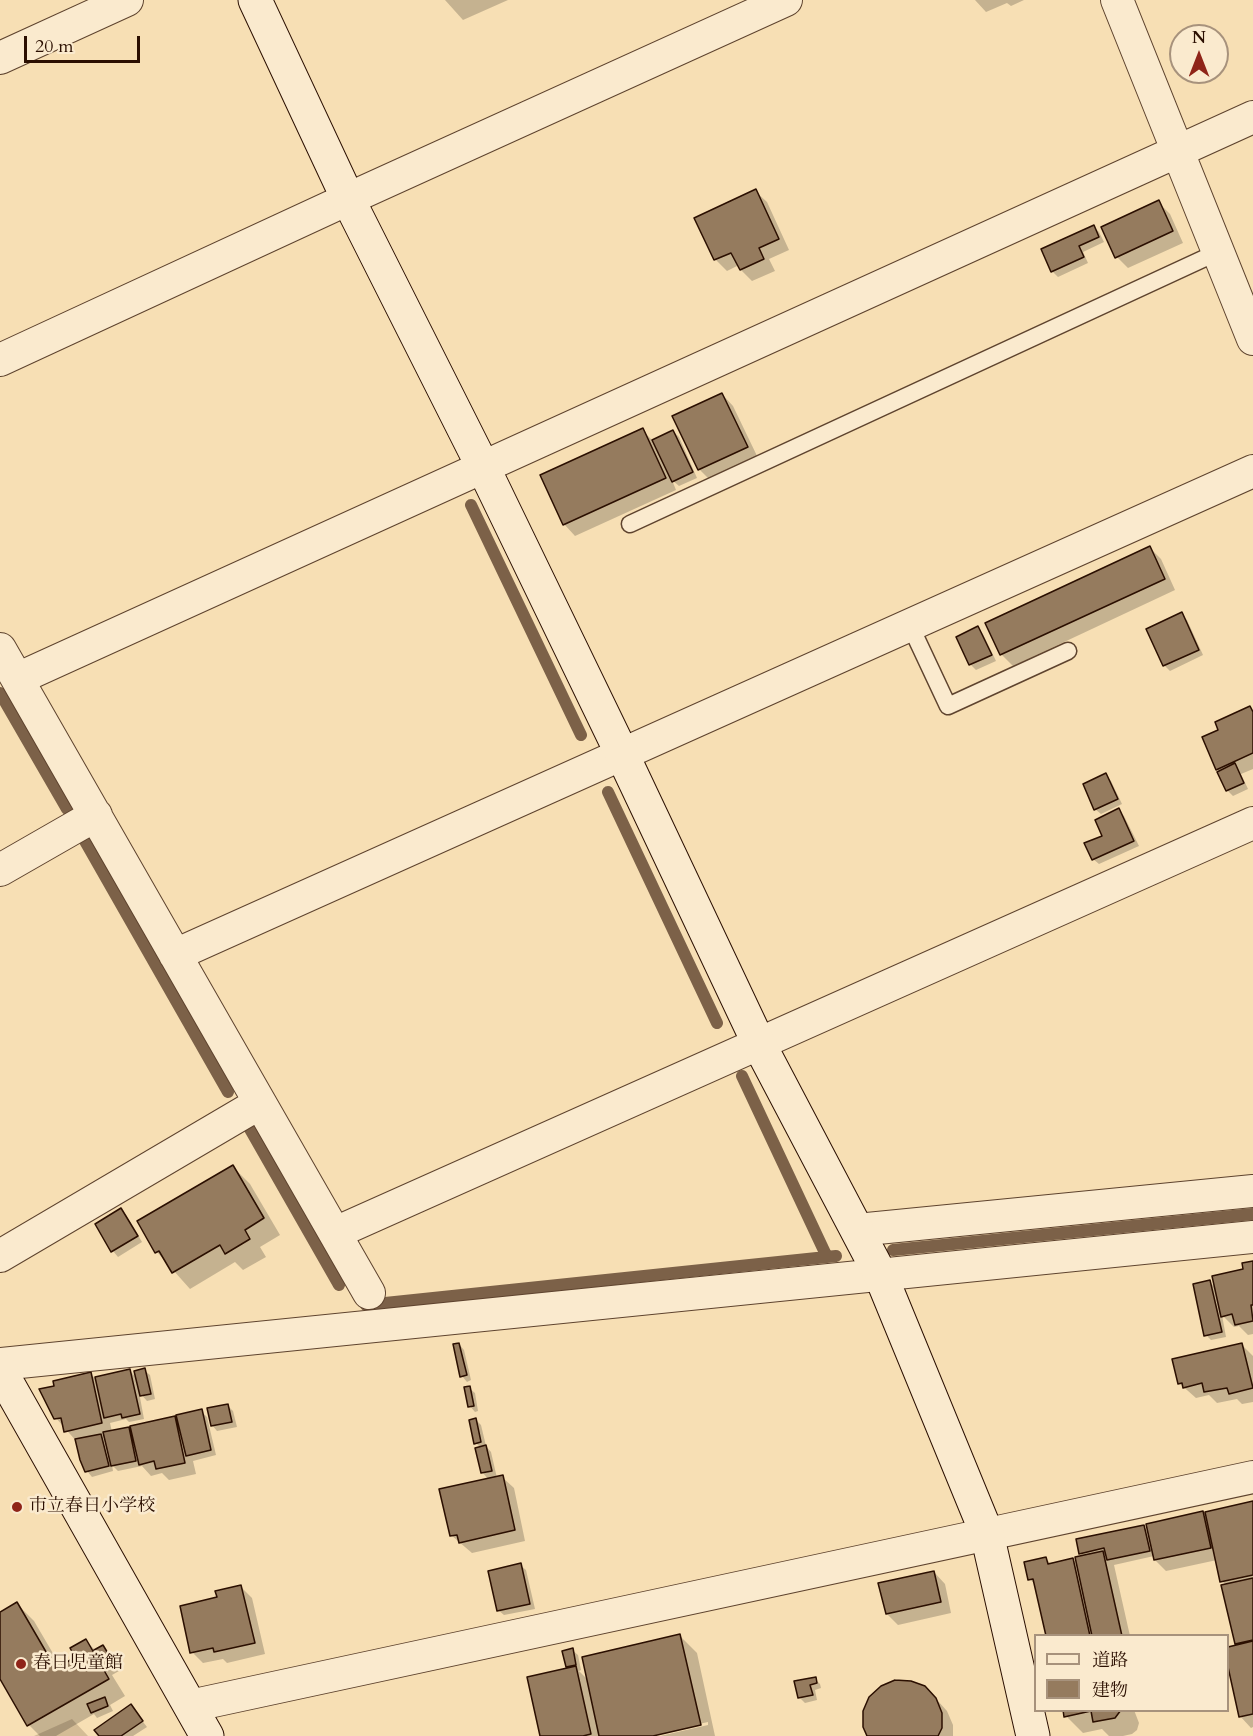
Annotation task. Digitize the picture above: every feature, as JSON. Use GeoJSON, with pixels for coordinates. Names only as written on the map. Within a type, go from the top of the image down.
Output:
{"type":"FeatureCollection","features":[{"type":"Feature","properties":{"kind":"street"},"geometry":{"type":"LineString","coordinates":[[0,58],[127,0]]}},
{"type":"Feature","properties":{"kind":"street"},"geometry":{"type":"LineString","coordinates":[[255,0],[348,199],[483,467],[759,1044],[881,1276],[987,1534],[1033,1736]]}},
{"type":"Feature","properties":{"kind":"street"},"geometry":{"type":"LineString","coordinates":[[0,360],[786,0]]}},
{"type":"Feature","properties":{"kind":"street"},"geometry":{"type":"LineString","coordinates":[[1117,0],[1253,339]]}},
{"type":"Feature","properties":{"kind":"street"},"geometry":{"type":"LineString","coordinates":[[17,679],[1253,117]]}},
{"type":"Feature","properties":{"kind":"street"},"geometry":{"type":"LineString","coordinates":[[175,955],[1253,471]]}},
{"type":"Feature","properties":{"kind":"street"},"geometry":{"type":"LineString","coordinates":[[0,649],[369,1293]]}},
{"type":"Feature","properties":{"kind":"street"},"geometry":{"type":"LineString","coordinates":[[0,870],[96,815]]}},
{"type":"Feature","properties":{"kind":"street"},"geometry":{"type":"LineString","coordinates":[[335,1233],[1253,823]]}},
{"type":"Feature","properties":{"kind":"street"},"geometry":{"type":"LineString","coordinates":[[0,1256],[260,1103]]}},
{"type":"Feature","properties":{"kind":"street"},"geometry":{"type":"LineString","coordinates":[[857,1230],[1253,1191]]}},
{"type":"Feature","properties":{"kind":"street"},"geometry":{"type":"LineString","coordinates":[[0,1364],[1253,1237]]}},
{"type":"Feature","properties":{"kind":"street"},"geometry":{"type":"LineString","coordinates":[[0,1370],[207,1736]]}},
{"type":"Feature","properties":{"kind":"street"},"geometry":{"type":"LineString","coordinates":[[190,1706],[1253,1477]]}},
{"type":"Feature","properties":{"kind":"lane"},"geometry":{"type":"LineString","coordinates":[[630,525],[1218,252]]}},
{"type":"Feature","properties":{"kind":"lane"},"geometry":{"type":"LineString","coordinates":[[910,625],[948,706],[1068,651]]}},
{"type":"Feature","properties":{"kind":"shaded area"},"geometry":{"type":"Polygon","coordinates":[[[72,1719],[88,1736],[34,1736],[72,1719]]]}},
{"type":"Feature","properties":{"kind":"building"},"geometry":{"type":"Polygon","coordinates":[[[756,189],[779,239],[759,248],[764,259],[740,270],[731,253],[714,260],[694,218],[756,189]]]}},
{"type":"Feature","properties":{"kind":"building"},"geometry":{"type":"Polygon","coordinates":[[[1159,200],[1173,231],[1115,258],[1101,227],[1159,200]]]}},
{"type":"Feature","properties":{"kind":"building"},"geometry":{"type":"Polygon","coordinates":[[[1094,225],[1099,237],[1079,246],[1084,257],[1051,272],[1041,249],[1094,225]]]}},
{"type":"Feature","properties":{"kind":"building"},"geometry":{"type":"Polygon","coordinates":[[[722,393],[748,447],[698,470],[672,416],[722,393]]]}},
{"type":"Feature","properties":{"kind":"building"},"geometry":{"type":"Polygon","coordinates":[[[643,428],[666,478],[563,525],[540,475],[643,428]]]}},
{"type":"Feature","properties":{"kind":"building"},"geometry":{"type":"Polygon","coordinates":[[[673,430],[693,472],[672,482],[652,440],[673,430]]]}},
{"type":"Feature","properties":{"kind":"building"},"geometry":{"type":"Polygon","coordinates":[[[1150,546],[1165,579],[1000,655],[985,623],[1150,546]]]}},
{"type":"Feature","properties":{"kind":"building"},"geometry":{"type":"Polygon","coordinates":[[[1182,612],[1199,650],[1163,666],[1146,629],[1182,612]]]}},
{"type":"Feature","properties":{"kind":"building"},"geometry":{"type":"Polygon","coordinates":[[[978,626],[992,655],[969,665],[956,637],[978,626]]]}},
{"type":"Feature","properties":{"kind":"building"},"geometry":{"type":"Polygon","coordinates":[[[1250,706],[1253,712],[1253,753],[1216,770],[1202,737],[1218,730],[1215,722],[1250,706]]]}},
{"type":"Feature","properties":{"kind":"building"},"geometry":{"type":"Polygon","coordinates":[[[1235,763],[1244,783],[1226,791],[1217,772],[1235,763]]]}},
{"type":"Feature","properties":{"kind":"building"},"geometry":{"type":"Polygon","coordinates":[[[1106,773],[1118,799],[1094,810],[1083,784],[1106,773]]]}},
{"type":"Feature","properties":{"kind":"building"},"geometry":{"type":"Polygon","coordinates":[[[1119,808],[1134,841],[1092,860],[1084,843],[1102,836],[1095,820],[1119,808]]]}},
{"type":"Feature","properties":{"kind":"building"},"geometry":{"type":"Polygon","coordinates":[[[233,1165],[264,1218],[245,1230],[250,1239],[225,1254],[220,1245],[172,1273],[159,1251],[155,1253],[137,1221],[233,1165]]]}},
{"type":"Feature","properties":{"kind":"building"},"geometry":{"type":"Polygon","coordinates":[[[121,1208],[138,1236],[111,1252],[95,1224],[121,1208]]]}},
{"type":"Feature","properties":{"kind":"building"},"geometry":{"type":"Polygon","coordinates":[[[1253,1261],[1253,1305],[1251,1305],[1253,1321],[1235,1325],[1232,1314],[1221,1317],[1212,1276],[1243,1269],[1242,1263],[1253,1261]]]}},
{"type":"Feature","properties":{"kind":"building"},"geometry":{"type":"Polygon","coordinates":[[[1210,1280],[1222,1332],[1204,1336],[1193,1284],[1210,1280]]]}},
{"type":"Feature","properties":{"kind":"building"},"geometry":{"type":"Polygon","coordinates":[[[459,1343],[467,1375],[460,1377],[453,1344],[459,1343]]]}},
{"type":"Feature","properties":{"kind":"building"},"geometry":{"type":"Polygon","coordinates":[[[1242,1343],[1253,1388],[1229,1394],[1227,1388],[1204,1392],[1202,1383],[1183,1388],[1182,1383],[1178,1384],[1172,1359],[1242,1343]]]}},
{"type":"Feature","properties":{"kind":"building"},"geometry":{"type":"Polygon","coordinates":[[[145,1368],[151,1394],[140,1396],[134,1371],[145,1368]]]}},
{"type":"Feature","properties":{"kind":"building"},"geometry":{"type":"Polygon","coordinates":[[[130,1369],[140,1414],[122,1418],[121,1414],[104,1418],[95,1377],[130,1369]]]}},
{"type":"Feature","properties":{"kind":"building"},"geometry":{"type":"Polygon","coordinates":[[[91,1372],[102,1423],[64,1432],[61,1418],[54,1419],[39,1389],[54,1386],[53,1381],[91,1372]]]}},
{"type":"Feature","properties":{"kind":"building"},"geometry":{"type":"Polygon","coordinates":[[[470,1386],[474,1406],[468,1407],[464,1387],[470,1386]]]}},
{"type":"Feature","properties":{"kind":"building"},"geometry":{"type":"Polygon","coordinates":[[[228,1404],[232,1422],[211,1426],[207,1408],[228,1404]]]}},
{"type":"Feature","properties":{"kind":"building"},"geometry":{"type":"Polygon","coordinates":[[[202,1409],[211,1450],[186,1456],[176,1415],[202,1409]]]}},
{"type":"Feature","properties":{"kind":"building"},"geometry":{"type":"Polygon","coordinates":[[[175,1416],[185,1463],[156,1469],[154,1461],[139,1465],[130,1426],[175,1416]]]}},
{"type":"Feature","properties":{"kind":"building"},"geometry":{"type":"Polygon","coordinates":[[[476,1418],[481,1442],[474,1444],[469,1420],[476,1418]]]}},
{"type":"Feature","properties":{"kind":"building"},"geometry":{"type":"Polygon","coordinates":[[[129,1427],[136,1461],[111,1466],[103,1432],[129,1427]]]}},
{"type":"Feature","properties":{"kind":"building"},"geometry":{"type":"Polygon","coordinates":[[[101,1434],[109,1466],[85,1472],[75,1439],[101,1434]]]}},
{"type":"Feature","properties":{"kind":"building"},"geometry":{"type":"Polygon","coordinates":[[[486,1445],[492,1471],[481,1473],[475,1448],[486,1445]]]}},
{"type":"Feature","properties":{"kind":"building"},"geometry":{"type":"Polygon","coordinates":[[[503,1475],[515,1530],[459,1543],[457,1535],[450,1536],[439,1489],[503,1475]]]}},
{"type":"Feature","properties":{"kind":"building"},"geometry":{"type":"Polygon","coordinates":[[[1253,1501],[1253,1575],[1220,1582],[1205,1512],[1253,1501]]]}},
{"type":"Feature","properties":{"kind":"building"},"geometry":{"type":"Polygon","coordinates":[[[1203,1511],[1211,1548],[1154,1560],[1146,1524],[1203,1511]]]}},
{"type":"Feature","properties":{"kind":"building"},"geometry":{"type":"Polygon","coordinates":[[[1144,1525],[1150,1551],[1107,1560],[1104,1548],[1079,1554],[1076,1539],[1144,1525]]]}},
{"type":"Feature","properties":{"kind":"building"},"geometry":{"type":"Polygon","coordinates":[[[1103,1551],[1122,1634],[1092,1634],[1075,1557],[1103,1551]]]}},
{"type":"Feature","properties":{"kind":"building"},"geometry":{"type":"Polygon","coordinates":[[[1046,1557],[1048,1564],[1073,1558],[1090,1634],[1046,1634],[1033,1579],[1028,1580],[1024,1562],[1046,1557]]]}},
{"type":"Feature","properties":{"kind":"building"},"geometry":{"type":"Polygon","coordinates":[[[521,1563],[530,1604],[497,1611],[488,1571],[521,1563]]]}},
{"type":"Feature","properties":{"kind":"building"},"geometry":{"type":"Polygon","coordinates":[[[934,1571],[941,1602],[886,1614],[878,1583],[934,1571]]]}},
{"type":"Feature","properties":{"kind":"building"},"geometry":{"type":"Polygon","coordinates":[[[1253,1578],[1253,1640],[1235,1644],[1221,1585],[1253,1578]]]}},
{"type":"Feature","properties":{"kind":"building"},"geometry":{"type":"Polygon","coordinates":[[[241,1585],[255,1643],[214,1652],[213,1648],[190,1653],[180,1606],[217,1597],[215,1591],[241,1585]]]}},
{"type":"Feature","properties":{"kind":"building"},"geometry":{"type":"Polygon","coordinates":[[[17,1602],[56,1669],[75,1657],[70,1648],[86,1639],[109,1679],[27,1726],[0,1679],[0,1612],[17,1602]]]}},
{"type":"Feature","properties":{"kind":"building"},"geometry":{"type":"Polygon","coordinates":[[[680,1634],[701,1725],[653,1736],[599,1736],[582,1657],[680,1634]]]}},
{"type":"Feature","properties":{"kind":"building"},"geometry":{"type":"Polygon","coordinates":[[[1253,1641],[1253,1714],[1239,1717],[1229,1672],[1229,1647],[1253,1641]]]}},
{"type":"Feature","properties":{"kind":"building"},"geometry":{"type":"Polygon","coordinates":[[[103,1645],[115,1665],[106,1671],[94,1650],[103,1645]]]}},
{"type":"Feature","properties":{"kind":"building"},"geometry":{"type":"Polygon","coordinates":[[[573,1648],[576,1665],[566,1667],[562,1651],[573,1648]]]}},
{"type":"Feature","properties":{"kind":"building"},"geometry":{"type":"Polygon","coordinates":[[[576,1666],[591,1734],[540,1736],[527,1677],[576,1666]]]}},
{"type":"Feature","properties":{"kind":"building"},"geometry":{"type":"Polygon","coordinates":[[[816,1677],[817,1683],[810,1685],[813,1695],[798,1698],[794,1681],[816,1677]]]}},
{"type":"Feature","properties":{"kind":"building"},"geometry":{"type":"Polygon","coordinates":[[[895,1680],[911,1681],[925,1686],[936,1698],[942,1713],[942,1728],[938,1736],[867,1736],[863,1727],[863,1711],[869,1697],[881,1686],[895,1680]]]}},
{"type":"Feature","properties":{"kind":"building"},"geometry":{"type":"Polygon","coordinates":[[[105,1697],[108,1706],[91,1713],[87,1704],[105,1697]]]}},
{"type":"Feature","properties":{"kind":"building"},"geometry":{"type":"Polygon","coordinates":[[[131,1704],[143,1721],[121,1736],[99,1736],[94,1730],[131,1704]]]}},
{"type":"Feature","properties":{"kind":"building"},"geometry":{"type":"Polygon","coordinates":[[[1063,1712],[1086,1712],[1064,1717],[1063,1712]]]}},
{"type":"Feature","properties":{"kind":"building"},"geometry":{"type":"Polygon","coordinates":[[[1091,1712],[1120,1712],[1115,1718],[1093,1722],[1091,1712]]]}},
{"type":"Feature","properties":{"kind":"waterway"},"geometry":{"type":"LineString","coordinates":[[471,505],[581,735]]}},
{"type":"Feature","properties":{"kind":"waterway"},"geometry":{"type":"LineString","coordinates":[[0,693],[67,809]]}},
{"type":"Feature","properties":{"kind":"waterway"},"geometry":{"type":"LineString","coordinates":[[608,792],[717,1023]]}},
{"type":"Feature","properties":{"kind":"waterway"},"geometry":{"type":"LineString","coordinates":[[85,841],[228,1092]]}},
{"type":"Feature","properties":{"kind":"waterway"},"geometry":{"type":"LineString","coordinates":[[742,1076],[827,1257]]}},
{"type":"Feature","properties":{"kind":"waterway"},"geometry":{"type":"LineString","coordinates":[[246,1122],[339,1285]]}},
{"type":"Feature","properties":{"kind":"waterway"},"geometry":{"type":"LineString","coordinates":[[893,1250],[1253,1214]]}},
{"type":"Feature","properties":{"kind":"waterway"},"geometry":{"type":"LineString","coordinates":[[366,1305],[836,1256]]}},
{"type":"Feature","properties":{"kind":"place","name":"市立春日小学校"},"geometry":{"type":"Point","coordinates":[17,1507]}},
{"type":"Feature","properties":{"kind":"place","name":"春日児童館"},"geometry":{"type":"Point","coordinates":[21,1664]}}]}
